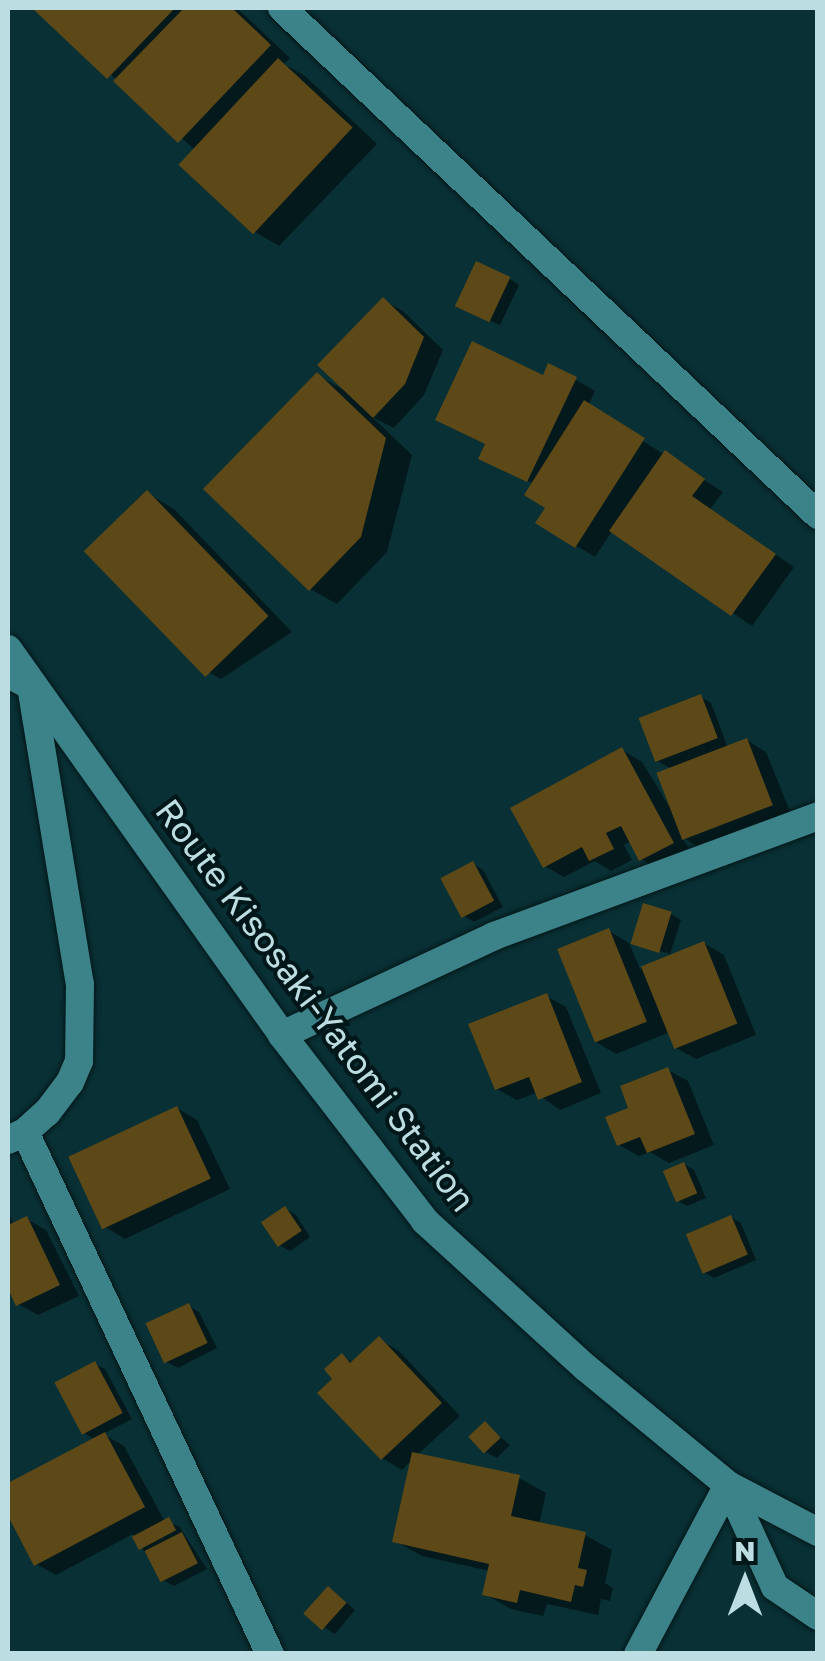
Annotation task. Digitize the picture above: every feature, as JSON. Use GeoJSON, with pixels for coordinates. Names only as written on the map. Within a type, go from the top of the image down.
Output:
{"type":"FeatureCollection","features":[{"type":"Feature","properties":{"kind":"street"},"geometry":{"type":"LineString","coordinates":[[282,8],[818,515]]}},
{"type":"Feature","properties":{"kind":"street","name":"Route Kisosaki-Yatomi Station"},"geometry":{"type":"LineString","coordinates":[[8,649],[19,680],[425,1221],[586,1367],[728,1485]]}},
{"type":"Feature","properties":{"kind":"street"},"geometry":{"type":"LineString","coordinates":[[19,680],[80,984],[79,1061],[47,1112],[16,1136],[270,1654]]}},
{"type":"Feature","properties":{"kind":"street"},"geometry":{"type":"LineString","coordinates":[[282,1034],[494,936],[818,816]]}},
{"type":"Feature","properties":{"kind":"street"},"geometry":{"type":"LineString","coordinates":[[728,1485],[818,1532]]}},
{"type":"Feature","properties":{"kind":"street"},"geometry":{"type":"LineString","coordinates":[[728,1485],[775,1588],[818,1616]]}},
{"type":"Feature","properties":{"kind":"street"},"geometry":{"type":"LineString","coordinates":[[638,1654],[728,1485]]}},
{"type":"Feature","properties":{"kind":"building"},"geometry":{"type":"Polygon","coordinates":[[[32,8],[175,8],[107,79],[32,8]]]}},
{"type":"Feature","properties":{"kind":"building"},"geometry":{"type":"Polygon","coordinates":[[[184,8],[232,8],[271,45],[178,143],[113,81],[184,8]]]}},
{"type":"Feature","properties":{"kind":"building"},"geometry":{"type":"Polygon","coordinates":[[[278,58],[353,128],[253,234],[178,165],[278,58]]]}},
{"type":"Feature","properties":{"kind":"building"},"geometry":{"type":"Polygon","coordinates":[[[476,261],[510,277],[489,322],[455,306],[476,261]]]}},
{"type":"Feature","properties":{"kind":"building"},"geometry":{"type":"Polygon","coordinates":[[[383,297],[424,337],[405,384],[373,418],[317,365],[383,297]]]}},
{"type":"Feature","properties":{"kind":"building"},"geometry":{"type":"Polygon","coordinates":[[[472,341],[543,375],[548,363],[577,377],[527,482],[478,459],[485,444],[435,420],[472,341]]]}},
{"type":"Feature","properties":{"kind":"building"},"geometry":{"type":"Polygon","coordinates":[[[317,372],[386,438],[361,537],[309,591],[203,489],[317,372]]]}},
{"type":"Feature","properties":{"kind":"building"},"geometry":{"type":"Polygon","coordinates":[[[584,400],[645,438],[575,548],[535,523],[545,508],[524,495],[584,400]]]}},
{"type":"Feature","properties":{"kind":"building"},"geometry":{"type":"Polygon","coordinates":[[[665,450],[705,479],[692,496],[776,554],[731,616],[609,531],[665,450]]]}},
{"type":"Feature","properties":{"kind":"building"},"geometry":{"type":"Polygon","coordinates":[[[147,490],[269,616],[205,677],[84,551],[147,490]]]}},
{"type":"Feature","properties":{"kind":"building"},"geometry":{"type":"Polygon","coordinates":[[[701,694],[718,738],[655,762],[638,718],[701,694]]]}},
{"type":"Feature","properties":{"kind":"building"},"geometry":{"type":"Polygon","coordinates":[[[747,738],[773,805],[682,840],[656,773],[747,738]]]}},
{"type":"Feature","properties":{"kind":"building"},"geometry":{"type":"Polygon","coordinates":[[[622,747],[674,843],[639,861],[621,826],[606,833],[614,849],[589,861],[582,847],[543,868],[510,808],[622,747]]]}},
{"type":"Feature","properties":{"kind":"building"},"geometry":{"type":"Polygon","coordinates":[[[473,861],[494,901],[461,918],[440,878],[473,861]]]}},
{"type":"Feature","properties":{"kind":"building"},"geometry":{"type":"Polygon","coordinates":[[[643,903],[672,912],[659,953],[630,944],[643,903]]]}},
{"type":"Feature","properties":{"kind":"building"},"geometry":{"type":"Polygon","coordinates":[[[609,928],[647,1022],[595,1043],[557,949],[609,928]]]}},
{"type":"Feature","properties":{"kind":"building"},"geometry":{"type":"Polygon","coordinates":[[[704,941],[737,1024],[674,1049],[641,966],[704,941]]]}},
{"type":"Feature","properties":{"kind":"building"},"geometry":{"type":"Polygon","coordinates":[[[547,993],[582,1082],[538,1100],[529,1077],[495,1090],[468,1024],[547,993]]]}},
{"type":"Feature","properties":{"kind":"building"},"geometry":{"type":"Polygon","coordinates":[[[668,1067],[695,1134],[647,1153],[640,1137],[617,1146],[605,1117],[628,1108],[620,1086],[668,1067]]]}},
{"type":"Feature","properties":{"kind":"building"},"geometry":{"type":"Polygon","coordinates":[[[177,1106],[211,1179],[102,1229],[68,1157],[177,1106]]]}},
{"type":"Feature","properties":{"kind":"building"},"geometry":{"type":"Polygon","coordinates":[[[684,1162],[697,1193],[676,1202],[663,1171],[684,1162]]]}},
{"type":"Feature","properties":{"kind":"building"},"geometry":{"type":"Polygon","coordinates":[[[285,1206],[302,1231],[278,1247],[261,1222],[285,1206]]]}},
{"type":"Feature","properties":{"kind":"building"},"geometry":{"type":"Polygon","coordinates":[[[731,1215],[748,1255],[703,1274],[686,1234],[731,1215]]]}},
{"type":"Feature","properties":{"kind":"building"},"geometry":{"type":"Polygon","coordinates":[[[27,1216],[60,1285],[16,1306],[8,1289],[8,1225],[27,1216]]]}},
{"type":"Feature","properties":{"kind":"building"},"geometry":{"type":"Polygon","coordinates":[[[189,1303],[208,1343],[164,1363],[145,1323],[189,1303]]]}},
{"type":"Feature","properties":{"kind":"building"},"geometry":{"type":"Polygon","coordinates":[[[379,1336],[442,1403],[381,1460],[317,1393],[332,1379],[324,1369],[342,1353],[350,1363],[379,1336]]]}},
{"type":"Feature","properties":{"kind":"building"},"geometry":{"type":"Polygon","coordinates":[[[95,1361],[123,1413],[82,1435],[54,1383],[95,1361]]]}},
{"type":"Feature","properties":{"kind":"building"},"geometry":{"type":"Polygon","coordinates":[[[485,1421],[501,1438],[484,1454],[468,1437],[485,1421]]]}},
{"type":"Feature","properties":{"kind":"building"},"geometry":{"type":"Polygon","coordinates":[[[105,1432],[145,1507],[34,1566],[8,1516],[8,1483],[105,1432]]]}},
{"type":"Feature","properties":{"kind":"building"},"geometry":{"type":"Polygon","coordinates":[[[412,1452],[520,1475],[511,1516],[586,1532],[578,1568],[587,1570],[583,1587],[575,1585],[571,1602],[520,1590],[517,1603],[482,1595],[489,1564],[392,1542],[412,1452]]]}},
{"type":"Feature","properties":{"kind":"building"},"geometry":{"type":"Polygon","coordinates":[[[169,1517],[176,1530],[139,1550],[132,1537],[169,1517]]]}},
{"type":"Feature","properties":{"kind":"building"},"geometry":{"type":"Polygon","coordinates":[[[182,1532],[198,1563],[160,1582],[145,1551],[182,1532]]]}},
{"type":"Feature","properties":{"kind":"building"},"geometry":{"type":"Polygon","coordinates":[[[328,1586],[347,1603],[322,1630],[303,1613],[328,1586]]]}}]}
